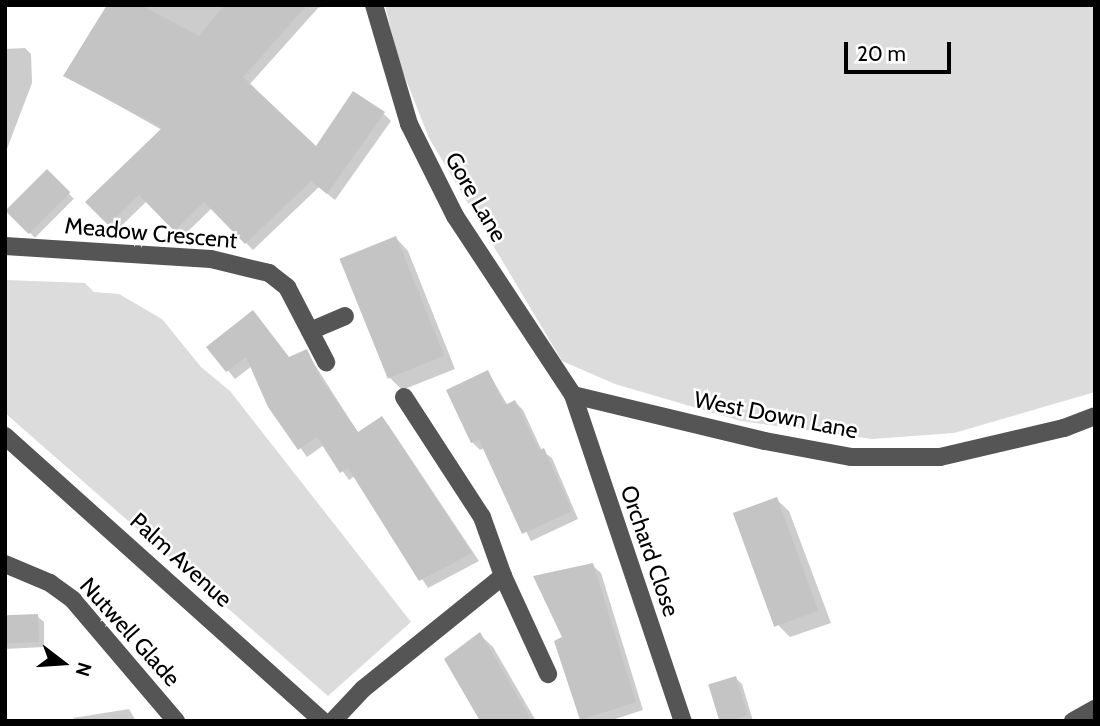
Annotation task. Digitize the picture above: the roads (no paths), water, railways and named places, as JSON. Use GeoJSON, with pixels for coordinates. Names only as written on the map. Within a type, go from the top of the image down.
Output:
{"type":"FeatureCollection","features":[{"type":"Feature","properties":{"kind":"street","name":"Gore Lane"},"geometry":{"type":"LineString","coordinates":[[374,5],[409,124],[455,216],[573,395]]}},
{"type":"Feature","properties":{"kind":"street","name":"Meadow Crescent"},"geometry":{"type":"LineString","coordinates":[[5,246],[248,266],[269,273],[287,287],[326,362]]}},
{"type":"Feature","properties":{"kind":"street"},"geometry":{"type":"LineString","coordinates":[[310,331],[345,316]]}},
{"type":"Feature","properties":{"kind":"street","name":"West Down Lane"},"geometry":{"type":"LineString","coordinates":[[573,395],[752,439],[851,457],[940,457],[1064,428],[1095,416]]}},
{"type":"Feature","properties":{"kind":"street","name":"Orchard Close"},"geometry":{"type":"LineString","coordinates":[[573,395],[683,721]]}},
{"type":"Feature","properties":{"kind":"street"},"geometry":{"type":"LineString","coordinates":[[404,397],[482,517],[503,576],[548,674]]}},
{"type":"Feature","properties":{"kind":"street","name":"Palm Avenue"},"geometry":{"type":"LineString","coordinates":[[5,436],[323,721]]}},
{"type":"Feature","properties":{"kind":"street","name":"Nutwell Glade"},"geometry":{"type":"LineString","coordinates":[[5,564],[50,583],[73,600],[176,721]]}},
{"type":"Feature","properties":{"kind":"street"},"geometry":{"type":"LineString","coordinates":[[333,721],[363,689],[503,576]]}},
{"type":"Feature","properties":{"kind":"street"},"geometry":{"type":"LineString","coordinates":[[1073,721],[1095,709]]}}]}
